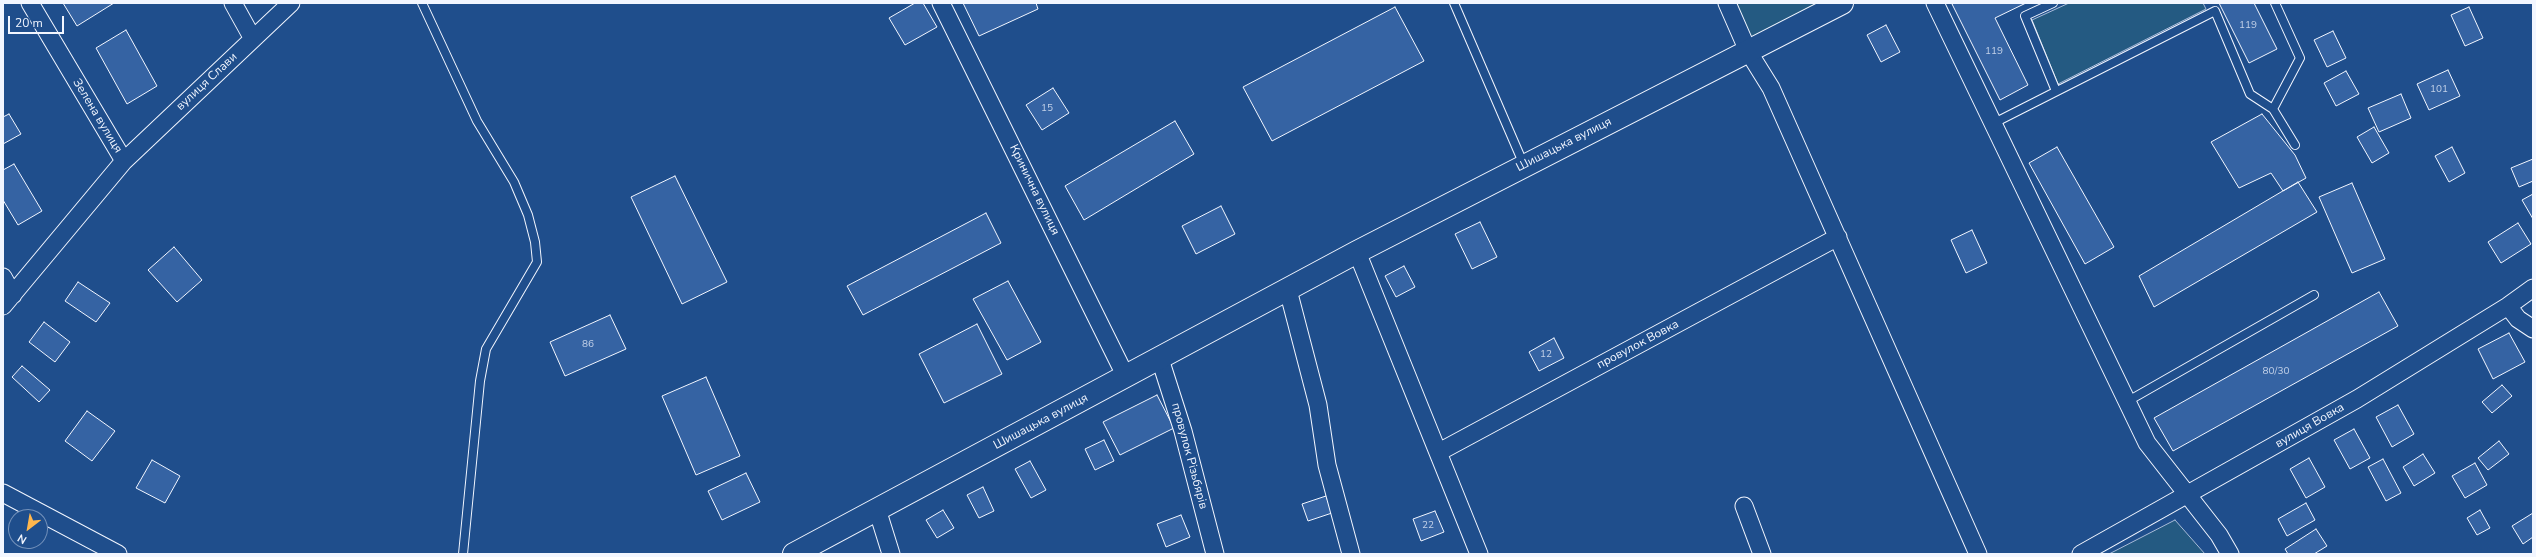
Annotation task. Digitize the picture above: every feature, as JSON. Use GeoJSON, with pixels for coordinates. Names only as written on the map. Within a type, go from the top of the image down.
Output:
{"type":"FeatureCollection","features":[{"type":"Feature","properties":{"kind":"street","name":"Зелена вулиця"},"geometry":{"type":"LineString","coordinates":[[8,301],[124,161],[30,3]]}},
{"type":"Feature","properties":{"kind":"street"},"geometry":{"type":"LineString","coordinates":[[232,3],[253,39]]}},
{"type":"Feature","properties":{"kind":"street","name":"вулиця Слави"},"geometry":{"type":"LineString","coordinates":[[124,161],[291,3]]}},
{"type":"Feature","properties":{"kind":"street","name":"Кринична вулиця"},"geometry":{"type":"LineString","coordinates":[[941,3],[1126,377]]}},
{"type":"Feature","properties":{"kind":"street"},"geometry":{"type":"LineString","coordinates":[[1727,3],[1752,58],[1771,88],[1978,554]]}},
{"type":"Feature","properties":{"kind":"street","name":"Шишацька вулиця"},"geometry":{"type":"LineString","coordinates":[[794,554],[1358,252],[1524,166],[1752,58],[1842,3]]}},
{"type":"Feature","properties":{"kind":"street"},"geometry":{"type":"LineString","coordinates":[[1935,3],[2147,443],[2219,535],[2230,554]]}},
{"type":"Feature","properties":{"kind":"street","name":"провулок Вовка"},"geometry":{"type":"LineString","coordinates":[[1439,452],[1838,237]]}},
{"type":"Feature","properties":{"kind":"street"},"geometry":{"type":"LineString","coordinates":[[1358,252],[1479,554]]}},
{"type":"Feature","properties":{"kind":"street","name":"Зелена вулиця"},"geometry":{"type":"LineString","coordinates":[[3,277],[8,301]]}},
{"type":"Feature","properties":{"kind":"street","name":"вулиця Вовка"},"geometry":{"type":"LineString","coordinates":[[2081,554],[2357,399],[2508,306],[2533,288]]}},
{"type":"Feature","properties":{"kind":"street"},"geometry":{"type":"LineString","coordinates":[[1288,290],[1318,405],[1327,465],[1351,554]]}},
{"type":"Feature","properties":{"kind":"street"},"geometry":{"type":"LineString","coordinates":[[2508,306],[2518,319],[2533,329]]}},
{"type":"Feature","properties":{"kind":"street","name":"провулок Різьбярів"},"geometry":{"type":"LineString","coordinates":[[1160,359],[1183,431],[1215,554]]}},
{"type":"Feature","properties":{"kind":"street"},"geometry":{"type":"LineString","coordinates":[[3,493],[118,554]]}},
{"type":"Feature","properties":{"kind":"street"},"geometry":{"type":"LineString","coordinates":[[1744,506],[1762,554]]}},
{"type":"Feature","properties":{"kind":"street"},"geometry":{"type":"LineString","coordinates":[[877,509],[891,554]]}},
{"type":"Feature","properties":{"kind":"lane"},"geometry":{"type":"LineString","coordinates":[[422,3],[477,121],[514,182],[528,215],[535,242],[537,262],[486,348],[480,381],[463,554]]}},
{"type":"Feature","properties":{"kind":"lane"},"geometry":{"type":"LineString","coordinates":[[1454,3],[1524,166]]}},
{"type":"Feature","properties":{"kind":"lane"},"geometry":{"type":"LineString","coordinates":[[2053,3],[2025,16],[2056,91]]}},
{"type":"Feature","properties":{"kind":"lane"},"geometry":{"type":"LineString","coordinates":[[2211,3],[2250,94],[2273,109],[2295,145]]}},
{"type":"Feature","properties":{"kind":"lane"},"geometry":{"type":"LineString","coordinates":[[2273,109],[2300,58],[2275,3]]}},
{"type":"Feature","properties":{"kind":"lane"},"geometry":{"type":"LineString","coordinates":[[1992,124],[2215,11]]}},
{"type":"Feature","properties":{"kind":"lane"},"geometry":{"type":"LineString","coordinates":[[2128,401],[2314,294]]}},
{"type":"Feature","properties":{"kind":"shaded area"},"geometry":{"type":"Polygon","coordinates":[[[1727,3],[1839,3],[1748,51],[1727,3]]]}},
{"type":"Feature","properties":{"kind":"shaded area"},"geometry":{"type":"Polygon","coordinates":[[[2069,3],[2203,3],[2206,9],[2058,84],[2032,20],[2069,3]]]}},
{"type":"Feature","properties":{"kind":"shaded area"},"geometry":{"type":"Polygon","coordinates":[[[2175,520],[2205,554],[2109,554],[2175,520]]]}},
{"type":"Feature","properties":{"kind":"building"},"geometry":{"type":"Polygon","coordinates":[[[63,3],[114,3],[77,26],[63,3]]]}},
{"type":"Feature","properties":{"kind":"building"},"geometry":{"type":"Polygon","coordinates":[[[915,3],[923,3],[937,27],[905,45],[889,18],[915,3]]]}},
{"type":"Feature","properties":{"kind":"building"},"geometry":{"type":"Polygon","coordinates":[[[963,3],[1036,3],[1038,9],[979,36],[963,3]]]}},
{"type":"Feature","properties":{"kind":"building"},"geometry":{"type":"Polygon","coordinates":[[[2026,3],[1995,18],[2028,85],[2000,100],[1952,4],[2026,3]]]}},
{"type":"Feature","properties":{"kind":"building"},"geometry":{"type":"Polygon","coordinates":[[[2219,3],[2254,3],[2277,49],[2249,63],[2219,3]]]}},
{"type":"Feature","properties":{"kind":"building"},"geometry":{"type":"Polygon","coordinates":[[[1395,7],[1424,61],[1272,141],[1243,87],[1395,7]]]}},
{"type":"Feature","properties":{"kind":"building"},"geometry":{"type":"Polygon","coordinates":[[[2469,7],[2483,38],[2465,46],[2451,15],[2469,7]]]}},
{"type":"Feature","properties":{"kind":"building"},"geometry":{"type":"Polygon","coordinates":[[[1886,25],[1900,52],[1881,62],[1867,35],[1886,25]]]}},
{"type":"Feature","properties":{"kind":"building"},"geometry":{"type":"Polygon","coordinates":[[[126,30],[157,86],[127,104],[96,48],[126,30]]]}},
{"type":"Feature","properties":{"kind":"building"},"geometry":{"type":"Polygon","coordinates":[[[2333,31],[2346,58],[2327,67],[2314,40],[2333,31]]]}},
{"type":"Feature","properties":{"kind":"building"},"geometry":{"type":"Polygon","coordinates":[[[2448,70],[2460,96],[2429,110],[2417,84],[2448,70]]]}},
{"type":"Feature","properties":{"kind":"building"},"geometry":{"type":"Polygon","coordinates":[[[2346,71],[2359,94],[2336,106],[2324,83],[2346,71]]]}},
{"type":"Feature","properties":{"kind":"building"},"geometry":{"type":"Polygon","coordinates":[[[1053,88],[1069,113],[1042,130],[1026,105],[1053,88]]]}},
{"type":"Feature","properties":{"kind":"building"},"geometry":{"type":"Polygon","coordinates":[[[2401,94],[2411,118],[2379,132],[2368,108],[2401,94]]]}},
{"type":"Feature","properties":{"kind":"building"},"geometry":{"type":"Polygon","coordinates":[[[9,114],[21,134],[3,144],[3,117],[9,114]]]}},
{"type":"Feature","properties":{"kind":"building"},"geometry":{"type":"Polygon","coordinates":[[[2262,114],[2295,155],[2306,178],[2283,191],[2271,173],[2239,188],[2211,142],[2262,114]]]}},
{"type":"Feature","properties":{"kind":"building"},"geometry":{"type":"Polygon","coordinates":[[[1175,121],[1194,154],[1084,220],[1065,186],[1175,121]]]}},
{"type":"Feature","properties":{"kind":"building"},"geometry":{"type":"Polygon","coordinates":[[[2374,127],[2389,153],[2372,163],[2357,137],[2374,127]]]}},
{"type":"Feature","properties":{"kind":"building"},"geometry":{"type":"Polygon","coordinates":[[[2057,147],[2114,247],[2085,264],[2029,163],[2057,147]]]}},
{"type":"Feature","properties":{"kind":"building"},"geometry":{"type":"Polygon","coordinates":[[[2452,147],[2465,173],[2449,182],[2435,156],[2452,147]]]}},
{"type":"Feature","properties":{"kind":"building"},"geometry":{"type":"Polygon","coordinates":[[[2533,159],[2533,181],[2519,187],[2511,168],[2533,159]]]}},
{"type":"Feature","properties":{"kind":"building"},"geometry":{"type":"Polygon","coordinates":[[[14,164],[42,211],[18,225],[3,200],[3,170],[14,164]]]}},
{"type":"Feature","properties":{"kind":"building"},"geometry":{"type":"Polygon","coordinates":[[[675,176],[727,282],[682,304],[631,197],[675,176]]]}},
{"type":"Feature","properties":{"kind":"building"},"geometry":{"type":"Polygon","coordinates":[[[2298,182],[2317,212],[2154,307],[2139,276],[2298,182]]]}},
{"type":"Feature","properties":{"kind":"building"},"geometry":{"type":"Polygon","coordinates":[[[2352,183],[2385,259],[2352,273],[2319,197],[2352,183]]]}},
{"type":"Feature","properties":{"kind":"building"},"geometry":{"type":"Polygon","coordinates":[[[2533,194],[2533,219],[2522,200],[2533,194]]]}},
{"type":"Feature","properties":{"kind":"building"},"geometry":{"type":"Polygon","coordinates":[[[1221,206],[1235,234],[1196,254],[1182,226],[1221,206]]]}},
{"type":"Feature","properties":{"kind":"building"},"geometry":{"type":"Polygon","coordinates":[[[986,213],[1001,243],[863,315],[847,286],[986,213]]]}},
{"type":"Feature","properties":{"kind":"building"},"geometry":{"type":"Polygon","coordinates":[[[1480,222],[1497,257],[1472,269],[1455,234],[1480,222]]]}},
{"type":"Feature","properties":{"kind":"building"},"geometry":{"type":"Polygon","coordinates":[[[2518,223],[2531,244],[2501,263],[2488,242],[2518,223]]]}},
{"type":"Feature","properties":{"kind":"building"},"geometry":{"type":"Polygon","coordinates":[[[1972,230],[1987,263],[1966,273],[1951,240],[1972,230]]]}},
{"type":"Feature","properties":{"kind":"building"},"geometry":{"type":"Polygon","coordinates":[[[174,247],[202,280],[177,302],[148,270],[174,247]]]}},
{"type":"Feature","properties":{"kind":"building"},"geometry":{"type":"Polygon","coordinates":[[[1404,266],[1415,287],[1396,297],[1385,276],[1404,266]]]}},
{"type":"Feature","properties":{"kind":"building"},"geometry":{"type":"Polygon","coordinates":[[[1008,281],[1041,342],[1007,360],[973,299],[1008,281]]]}},
{"type":"Feature","properties":{"kind":"building"},"geometry":{"type":"Polygon","coordinates":[[[78,282],[110,303],[96,322],[65,301],[78,282]]]}},
{"type":"Feature","properties":{"kind":"building"},"geometry":{"type":"Polygon","coordinates":[[[2379,292],[2398,326],[2173,451],[2154,418],[2379,292]]]}},
{"type":"Feature","properties":{"kind":"building"},"geometry":{"type":"Polygon","coordinates":[[[610,315],[626,349],[565,376],[550,342],[610,315]]]}},
{"type":"Feature","properties":{"kind":"building"},"geometry":{"type":"Polygon","coordinates":[[[44,322],[70,342],[55,362],[29,342],[44,322]]]}},
{"type":"Feature","properties":{"kind":"building"},"geometry":{"type":"Polygon","coordinates":[[[977,324],[1002,374],[944,403],[919,354],[977,324]]]}},
{"type":"Feature","properties":{"kind":"building"},"geometry":{"type":"Polygon","coordinates":[[[2509,333],[2525,362],[2493,379],[2478,349],[2509,333]]]}},
{"type":"Feature","properties":{"kind":"building"},"geometry":{"type":"Polygon","coordinates":[[[1554,338],[1564,358],[1539,371],[1529,352],[1554,338]]]}},
{"type":"Feature","properties":{"kind":"building"},"geometry":{"type":"Polygon","coordinates":[[[22,366],[50,390],[39,402],[12,377],[22,366]]]}},
{"type":"Feature","properties":{"kind":"building"},"geometry":{"type":"Polygon","coordinates":[[[706,377],[740,456],[696,475],[662,396],[706,377]]]}},
{"type":"Feature","properties":{"kind":"building"},"geometry":{"type":"Polygon","coordinates":[[[2502,385],[2512,396],[2492,413],[2482,402],[2502,385]]]}},
{"type":"Feature","properties":{"kind":"building"},"geometry":{"type":"Polygon","coordinates":[[[1157,395],[1174,428],[1120,455],[1103,422],[1157,395]]]}},
{"type":"Feature","properties":{"kind":"building"},"geometry":{"type":"Polygon","coordinates":[[[2398,405],[2414,434],[2392,447],[2376,417],[2398,405]]]}},
{"type":"Feature","properties":{"kind":"building"},"geometry":{"type":"Polygon","coordinates":[[[87,411],[115,431],[92,461],[65,441],[87,411]]]}},
{"type":"Feature","properties":{"kind":"building"},"geometry":{"type":"Polygon","coordinates":[[[2354,429],[2370,458],[2350,469],[2334,440],[2354,429]]]}},
{"type":"Feature","properties":{"kind":"building"},"geometry":{"type":"Polygon","coordinates":[[[1104,440],[1114,461],[1095,470],[1085,449],[1104,440]]]}},
{"type":"Feature","properties":{"kind":"building"},"geometry":{"type":"Polygon","coordinates":[[[2499,441],[2509,454],[2488,470],[2478,458],[2499,441]]]}},
{"type":"Feature","properties":{"kind":"building"},"geometry":{"type":"Polygon","coordinates":[[[2423,454],[2435,473],[2414,486],[2403,467],[2423,454]]]}},
{"type":"Feature","properties":{"kind":"building"},"geometry":{"type":"Polygon","coordinates":[[[2309,458],[2325,487],[2306,498],[2290,469],[2309,458]]]}},
{"type":"Feature","properties":{"kind":"building"},"geometry":{"type":"Polygon","coordinates":[[[2383,459],[2401,493],[2386,501],[2368,467],[2383,459]]]}},
{"type":"Feature","properties":{"kind":"building"},"geometry":{"type":"Polygon","coordinates":[[[152,460],[180,476],[165,503],[136,488],[152,460]]]}},
{"type":"Feature","properties":{"kind":"building"},"geometry":{"type":"Polygon","coordinates":[[[1030,461],[1046,490],[1031,498],[1015,469],[1030,461]]]}},
{"type":"Feature","properties":{"kind":"building"},"geometry":{"type":"Polygon","coordinates":[[[2475,463],[2487,485],[2465,498],[2452,476],[2475,463]]]}},
{"type":"Feature","properties":{"kind":"building"},"geometry":{"type":"Polygon","coordinates":[[[746,473],[760,502],[722,520],[708,491],[746,473]]]}},
{"type":"Feature","properties":{"kind":"building"},"geometry":{"type":"Polygon","coordinates":[[[983,487],[994,511],[979,518],[967,495],[983,487]]]}},
{"type":"Feature","properties":{"kind":"building"},"geometry":{"type":"Polygon","coordinates":[[[1326,496],[1332,513],[1308,521],[1302,504],[1326,496]]]}},
{"type":"Feature","properties":{"kind":"building"},"geometry":{"type":"Polygon","coordinates":[[[2306,503],[2315,520],[2287,536],[2278,519],[2306,503]]]}},
{"type":"Feature","properties":{"kind":"building"},"geometry":{"type":"Polygon","coordinates":[[[943,510],[954,528],[937,538],[926,520],[943,510]]]}},
{"type":"Feature","properties":{"kind":"building"},"geometry":{"type":"Polygon","coordinates":[[[2480,510],[2490,528],[2477,535],[2467,518],[2480,510]]]}},
{"type":"Feature","properties":{"kind":"building"},"geometry":{"type":"Polygon","coordinates":[[[1435,511],[1444,532],[1421,541],[1413,519],[1435,511]]]}},
{"type":"Feature","properties":{"kind":"building"},"geometry":{"type":"Polygon","coordinates":[[[2533,513],[2533,537],[2523,544],[2512,526],[2533,513]]]}},
{"type":"Feature","properties":{"kind":"building"},"geometry":{"type":"Polygon","coordinates":[[[1181,515],[1190,537],[1166,547],[1157,524],[1181,515]]]}},
{"type":"Feature","properties":{"kind":"building"},"geometry":{"type":"Polygon","coordinates":[[[2316,529],[2327,546],[2314,554],[2288,554],[2285,549],[2316,529]]]}}]}
